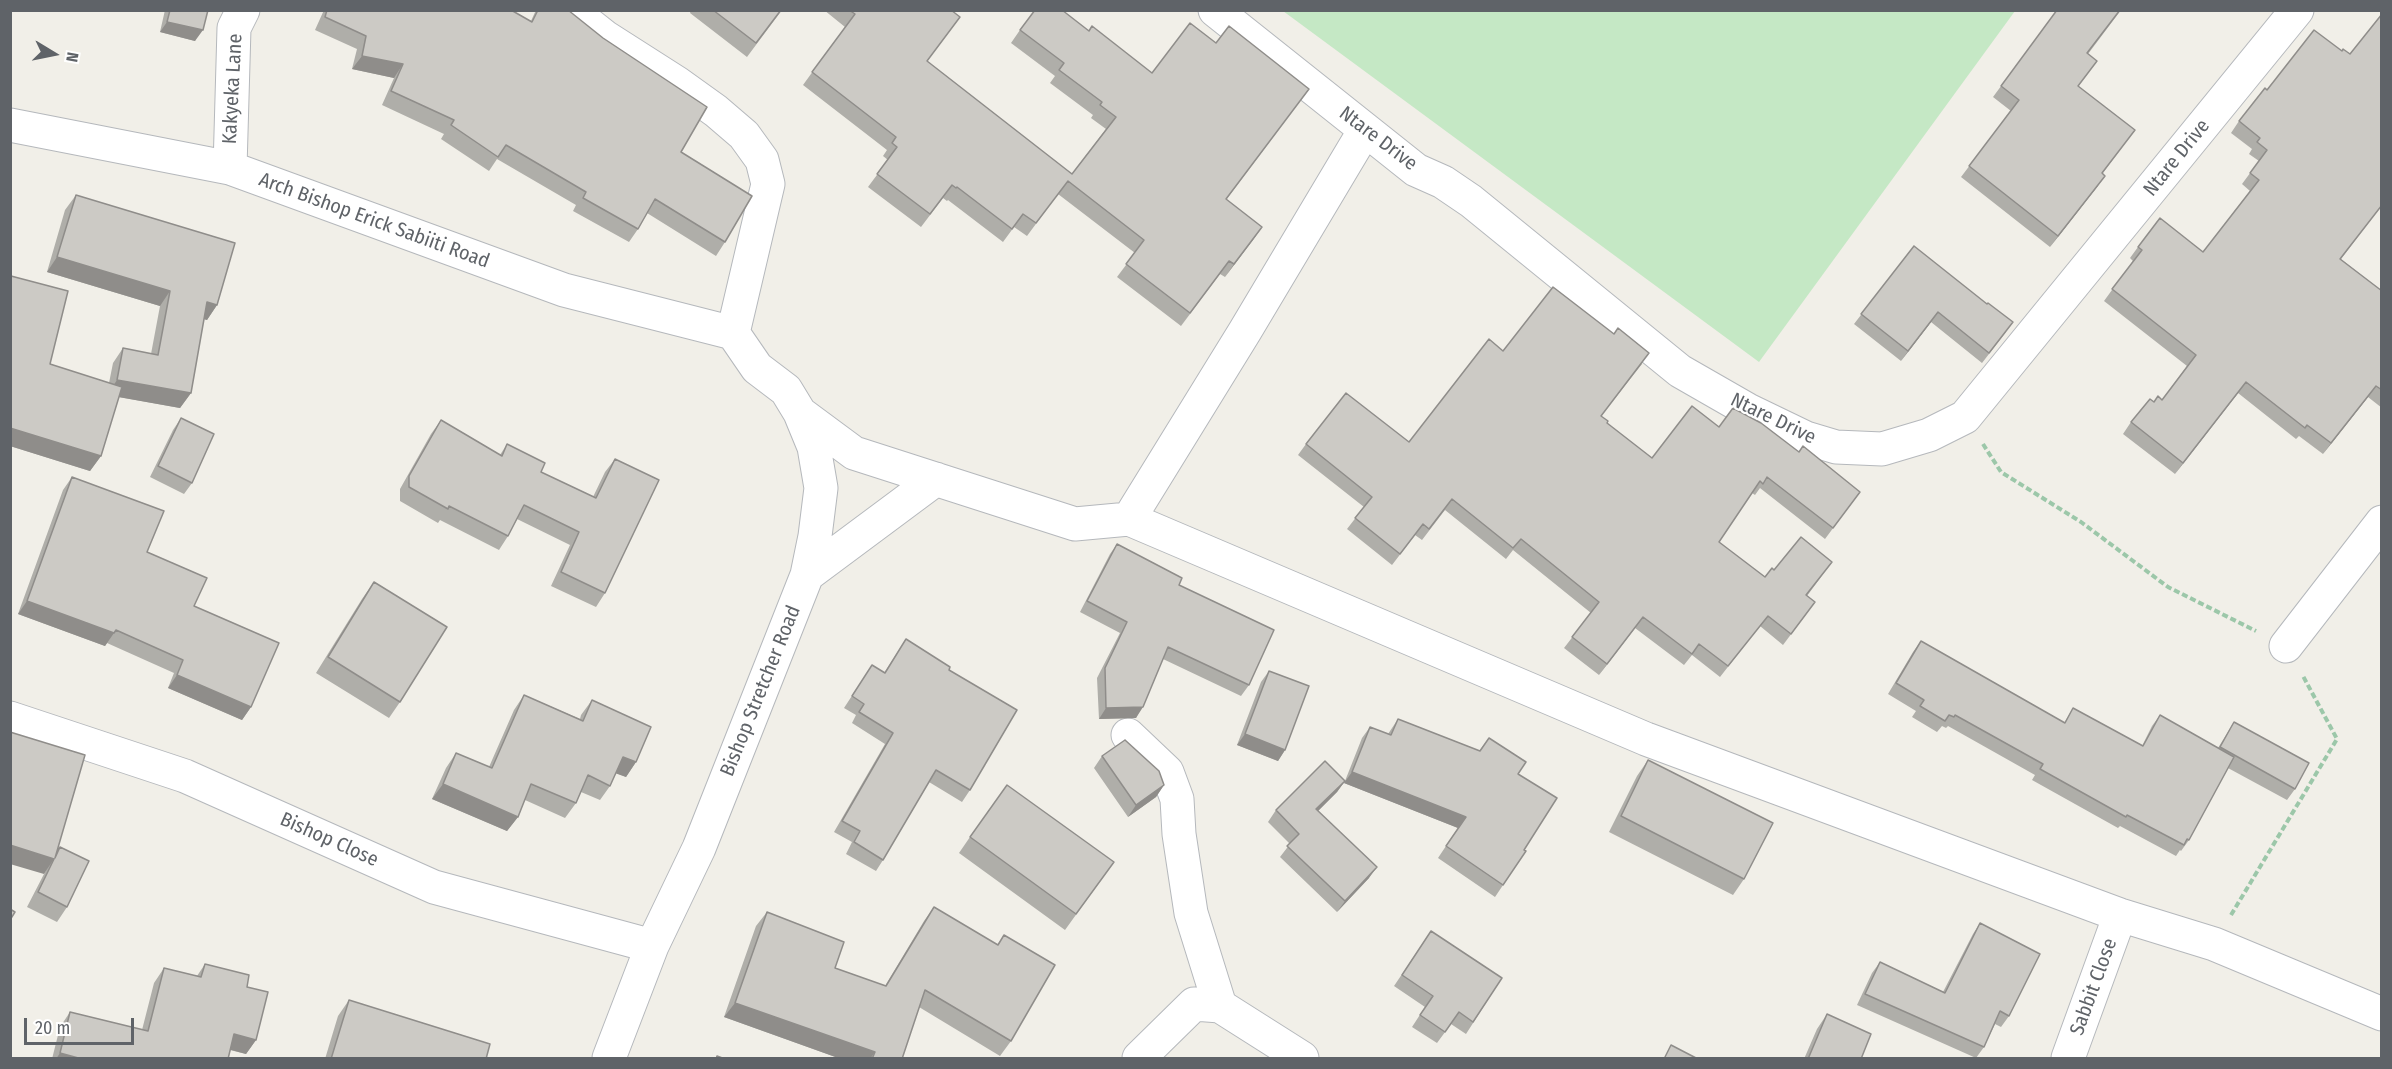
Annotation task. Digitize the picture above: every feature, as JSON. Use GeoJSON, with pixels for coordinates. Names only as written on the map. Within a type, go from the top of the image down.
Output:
{"type":"FeatureCollection","features":[{"type":"Feature","properties":{"kind":"street","name":"Kakyeka Lane"},"geometry":{"type":"LineString","coordinates":[[230,168],[234,28],[243,10]]}},
{"type":"Feature","properties":{"kind":"street"},"geometry":{"type":"LineString","coordinates":[[571,10],[604,37],[677,83],[716,111],[744,135],[762,160],[768,184],[733,333]]}},
{"type":"Feature","properties":{"kind":"street","name":"Ntare Drive"},"geometry":{"type":"LineString","coordinates":[[1215,10],[1416,170],[1443,182],[1471,201],[1680,371],[1749,410],[1806,438],[1836,447],[1881,449],[1929,435],[1965,417],[2297,10]]}},
{"type":"Feature","properties":{"kind":"street","name":"Arch Bishop Erick Sabiiti Road"},"geometry":{"type":"LineString","coordinates":[[10,125],[230,168],[564,290],[733,333]]}},
{"type":"Feature","properties":{"kind":"street"},"geometry":{"type":"LineString","coordinates":[[1129,519],[1365,130]]}},
{"type":"Feature","properties":{"kind":"street","name":"Bishop Stretcher Road"},"geometry":{"type":"LineString","coordinates":[[609,1059],[652,946],[699,848],[807,575],[815,536],[821,488],[814,447],[800,413],[786,390],[757,368],[733,333]]}},
{"type":"Feature","properties":{"kind":"street"},"geometry":{"type":"LineString","coordinates":[[800,413],[854,453],[1075,524],[1129,519],[1646,739],[2120,915],[2214,944],[2382,1014]]}},
{"type":"Feature","properties":{"kind":"street"},"geometry":{"type":"LineString","coordinates":[[807,575],[936,479]]}},
{"type":"Feature","properties":{"kind":"street"},"geometry":{"type":"LineString","coordinates":[[2286,646],[2382,522]]}},
{"type":"Feature","properties":{"kind":"street","name":"Bishop Close"},"geometry":{"type":"LineString","coordinates":[[10,718],[185,776],[434,887],[652,946]]}},
{"type":"Feature","properties":{"kind":"street"},"geometry":{"type":"LineString","coordinates":[[1128,735],[1167,772],[1177,799],[1179,834],[1191,913],[1220,1006]]}},
{"type":"Feature","properties":{"kind":"street","name":"Sabbit Close"},"geometry":{"type":"LineString","coordinates":[[2068,1059],[2120,915]]}},
{"type":"Feature","properties":{"kind":"street"},"geometry":{"type":"LineString","coordinates":[[1139,1059],[1194,1004],[1220,1006],[1302,1059]]}},
{"type":"Feature","properties":{"kind":"path"},"geometry":{"type":"LineString","coordinates":[[1965,417],[2001,472],[2081,522],[2168,587],[2286,646],[2337,739],[2214,944]]}},
{"type":"Feature","properties":{"kind":"green space"},"geometry":{"type":"Polygon","coordinates":[[[1283,11],[2015,11],[1759,362],[1283,11]]]}},
{"type":"Feature","properties":{"kind":"building"},"geometry":{"type":"Polygon","coordinates":[[[170,10],[208,10],[203,30],[167,22],[170,10]]]}},
{"type":"Feature","properties":{"kind":"building"},"geometry":{"type":"Polygon","coordinates":[[[327,10],[511,10],[532,22],[538,10],[568,10],[603,38],[707,107],[681,152],[752,196],[725,242],[655,199],[638,229],[583,198],[586,192],[506,145],[498,157],[451,125],[454,120],[391,91],[403,64],[362,56],[366,36],[325,17],[327,10]]]}},
{"type":"Feature","properties":{"kind":"building"},"geometry":{"type":"Polygon","coordinates":[[[713,10],[781,10],[756,43],[713,10]]]}},
{"type":"Feature","properties":{"kind":"building"},"geometry":{"type":"Polygon","coordinates":[[[849,10],[951,10],[960,17],[927,61],[1072,174],[1116,117],[1100,105],[1102,102],[1059,70],[1064,63],[1020,30],[1035,10],[1062,10],[1089,31],[1092,26],[1152,73],[1190,23],[1216,43],[1229,26],[1309,89],[1226,199],[1262,227],[1234,264],[1229,261],[1190,313],[1126,264],[1144,240],[1068,181],[1036,223],[1023,214],[1012,229],[957,187],[952,185],[930,214],[877,174],[897,147],[892,143],[896,137],[812,72],[855,14],[849,10]]]}},
{"type":"Feature","properties":{"kind":"building"},"geometry":{"type":"Polygon","coordinates":[[[2057,10],[2120,10],[2087,53],[2097,61],[2078,86],[2135,130],[2102,173],[2105,176],[2058,236],[1969,166],[2019,100],[2001,86],[2057,10]]]}},
{"type":"Feature","properties":{"kind":"building"},"geometry":{"type":"Polygon","coordinates":[[[2382,14],[2382,205],[2340,259],[2382,291],[2382,390],[2376,386],[2331,443],[2307,425],[2305,428],[2246,382],[2183,463],[2131,422],[2150,399],[2154,402],[2158,396],[2162,400],[2196,355],[2112,289],[2142,250],[2138,247],[2160,218],[2203,252],[2259,180],[2250,173],[2267,150],[2257,142],[2260,138],[2239,121],[2265,88],[2267,90],[2314,30],[2342,51],[2343,49],[2350,54],[2382,14]]]}},
{"type":"Feature","properties":{"kind":"building"},"geometry":{"type":"Polygon","coordinates":[[[76,195],[235,243],[217,305],[207,302],[191,393],[117,380],[123,348],[158,355],[170,291],[57,257],[76,195]]]}},
{"type":"Feature","properties":{"kind":"building"},"geometry":{"type":"Polygon","coordinates":[[[1914,246],[2013,322],[1989,353],[1938,312],[1908,351],[1861,314],[1914,246]]]}},
{"type":"Feature","properties":{"kind":"building"},"geometry":{"type":"Polygon","coordinates":[[[11,276],[68,291],[50,364],[122,387],[101,456],[10,428],[11,276]]]}},
{"type":"Feature","properties":{"kind":"building"},"geometry":{"type":"Polygon","coordinates":[[[1553,287],[1614,334],[1618,328],[1649,353],[1601,416],[1652,458],[1692,406],[1719,427],[1733,408],[1761,423],[1799,452],[1803,446],[1860,492],[1833,528],[1767,477],[1763,484],[1760,481],[1719,542],[1765,577],[1772,568],[1774,570],[1801,537],[1832,562],[1806,595],[1815,602],[1791,634],[1768,616],[1728,666],[1699,644],[1692,654],[1643,617],[1607,664],[1572,637],[1599,602],[1521,539],[1513,548],[1452,499],[1429,529],[1423,524],[1400,554],[1355,518],[1372,497],[1306,444],[1346,393],[1409,442],[1489,339],[1503,351],[1553,287]]]}},
{"type":"Feature","properties":{"kind":"building"},"geometry":{"type":"Polygon","coordinates":[[[181,418],[214,434],[192,483],[158,466],[181,418]]]}},
{"type":"Feature","properties":{"kind":"building"},"geometry":{"type":"Polygon","coordinates":[[[441,420],[502,456],[507,444],[545,463],[541,472],[596,498],[615,459],[659,480],[605,593],[561,572],[579,532],[524,505],[508,536],[449,506],[448,509],[409,487],[409,476],[441,420]]]}},
{"type":"Feature","properties":{"kind":"building"},"geometry":{"type":"Polygon","coordinates":[[[72,477],[164,511],[147,552],[207,578],[194,606],[279,643],[251,707],[177,675],[183,660],[116,630],[114,633],[27,601],[72,477]]]}},
{"type":"Feature","properties":{"kind":"building"},"geometry":{"type":"Polygon","coordinates":[[[1117,544],[1182,578],[1179,585],[1274,630],[1249,685],[1168,647],[1143,707],[1106,708],[1105,668],[1127,622],[1087,601],[1117,544]]]}},
{"type":"Feature","properties":{"kind":"building"},"geometry":{"type":"Polygon","coordinates":[[[374,582],[447,627],[400,702],[328,657],[374,582]]]}},
{"type":"Feature","properties":{"kind":"building"},"geometry":{"type":"Polygon","coordinates":[[[906,639],[950,667],[949,670],[1017,710],[970,790],[936,770],[883,860],[854,842],[860,831],[842,821],[893,733],[859,712],[864,704],[852,696],[872,665],[885,673],[906,639]]]}},
{"type":"Feature","properties":{"kind":"building"},"geometry":{"type":"Polygon","coordinates":[[[1921,641],[2065,723],[2073,708],[2143,746],[2160,715],[2234,757],[2189,840],[2187,839],[2184,845],[2127,815],[2126,817],[2040,769],[2043,764],[1955,715],[1954,717],[1949,715],[1945,721],[1920,706],[1924,700],[1896,683],[1921,641]]]}},
{"type":"Feature","properties":{"kind":"building"},"geometry":{"type":"Polygon","coordinates":[[[1269,671],[1309,686],[1285,750],[1245,734],[1269,671]]]}},
{"type":"Feature","properties":{"kind":"building"},"geometry":{"type":"Polygon","coordinates":[[[524,695],[583,721],[592,700],[651,727],[636,762],[623,757],[610,786],[588,775],[576,803],[531,784],[518,817],[443,784],[456,753],[492,768],[524,695]]]}},
{"type":"Feature","properties":{"kind":"building"},"geometry":{"type":"Polygon","coordinates":[[[1398,719],[1480,751],[1489,738],[1526,762],[1518,774],[1557,798],[1503,885],[1446,846],[1466,817],[1352,772],[1370,727],[1391,735],[1398,719]]]}},
{"type":"Feature","properties":{"kind":"building"},"geometry":{"type":"Polygon","coordinates":[[[2234,722],[2309,763],[2295,789],[2220,747],[2234,722]]]}},
{"type":"Feature","properties":{"kind":"building"},"geometry":{"type":"Polygon","coordinates":[[[10,732],[85,755],[55,858],[60,847],[89,861],[67,907],[38,892],[54,859],[10,845],[10,732]]]}},
{"type":"Feature","properties":{"kind":"building"},"geometry":{"type":"Polygon","coordinates":[[[1125,740],[1159,771],[1164,785],[1136,805],[1102,756],[1125,740]]]}},
{"type":"Feature","properties":{"kind":"building"},"geometry":{"type":"Polygon","coordinates":[[[1648,760],[1773,823],[1744,879],[1621,816],[1648,760]]]}},
{"type":"Feature","properties":{"kind":"building"},"geometry":{"type":"Polygon","coordinates":[[[1325,761],[1345,781],[1316,809],[1377,867],[1345,901],[1287,846],[1299,834],[1276,810],[1325,761]]]}},
{"type":"Feature","properties":{"kind":"building"},"geometry":{"type":"Polygon","coordinates":[[[1007,785],[1114,862],[1076,914],[970,837],[1007,785]]]}},
{"type":"Feature","properties":{"kind":"building"},"geometry":{"type":"Polygon","coordinates":[[[934,907],[998,945],[1004,935],[1055,965],[1011,1041],[925,990],[902,1059],[872,1059],[875,1052],[735,1003],[767,912],[844,942],[835,968],[886,986],[934,907]]]}},
{"type":"Feature","properties":{"kind":"building"},"geometry":{"type":"Polygon","coordinates":[[[10,909],[15,912],[10,920],[10,909]]]}},
{"type":"Feature","properties":{"kind":"building"},"geometry":{"type":"Polygon","coordinates":[[[1980,923],[2040,954],[2009,1016],[2000,1011],[1984,1047],[1865,994],[1880,962],[1945,993],[1980,923]]]}},
{"type":"Feature","properties":{"kind":"building"},"geometry":{"type":"Polygon","coordinates":[[[1431,931],[1502,978],[1473,1022],[1459,1012],[1445,1032],[1420,1015],[1433,996],[1402,975],[1431,931]]]}},
{"type":"Feature","properties":{"kind":"building"},"geometry":{"type":"Polygon","coordinates":[[[205,964],[249,975],[247,987],[268,992],[256,1040],[234,1034],[228,1059],[82,1059],[60,1053],[70,1012],[148,1031],[164,968],[201,977],[205,964]]]}},
{"type":"Feature","properties":{"kind":"building"},"geometry":{"type":"Polygon","coordinates":[[[349,1000],[490,1044],[486,1059],[331,1059],[349,1000]]]}},
{"type":"Feature","properties":{"kind":"building"},"geometry":{"type":"Polygon","coordinates":[[[1827,1014],[1871,1034],[1861,1059],[1808,1059],[1827,1014]]]}},
{"type":"Feature","properties":{"kind":"building"},"geometry":{"type":"Polygon","coordinates":[[[1671,1045],[1698,1059],[1664,1059],[1671,1045]]]}}]}
